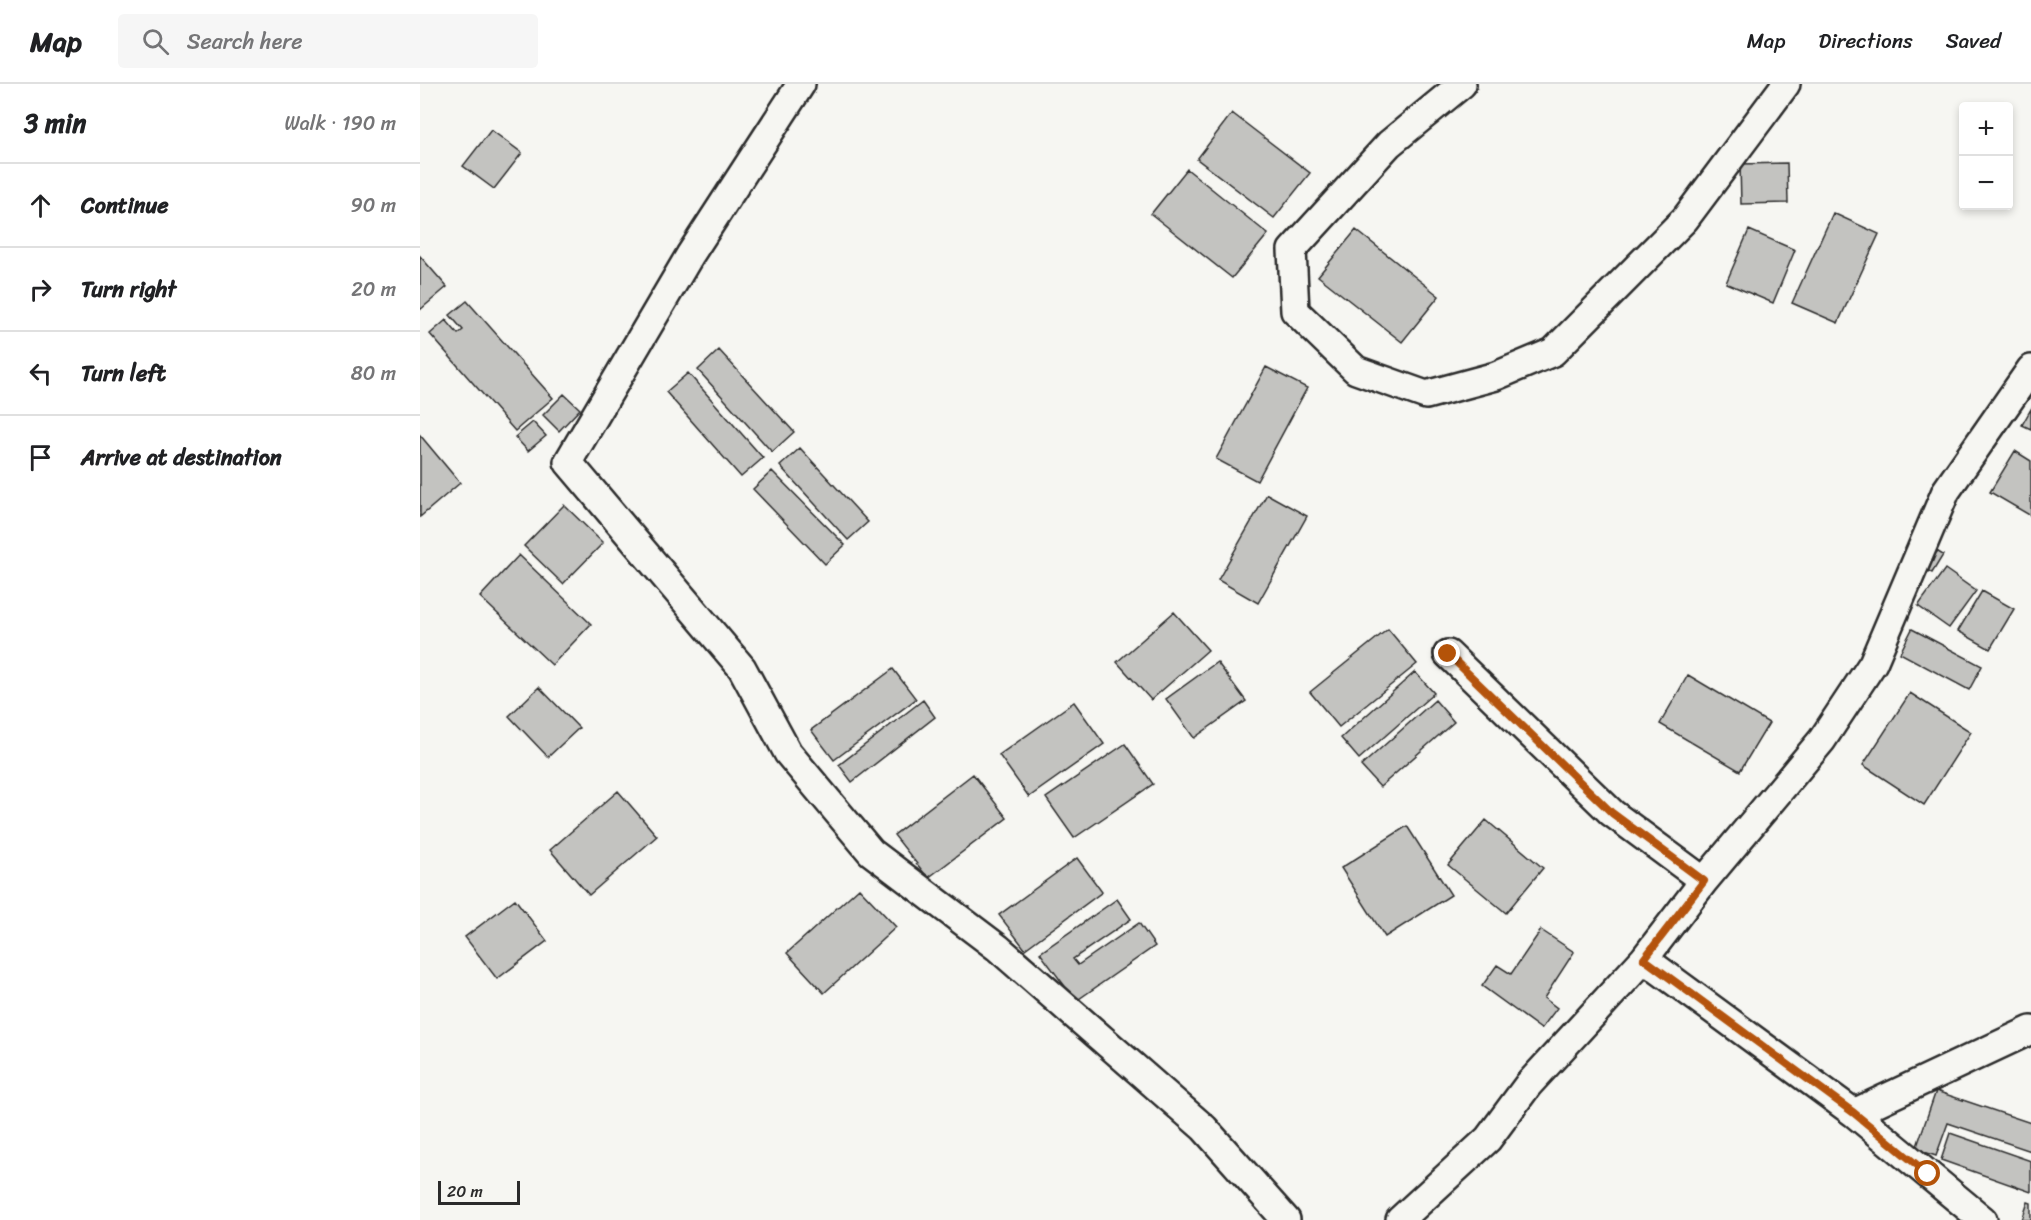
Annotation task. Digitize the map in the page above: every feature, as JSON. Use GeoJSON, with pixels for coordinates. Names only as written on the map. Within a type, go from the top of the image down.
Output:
{"type":"FeatureCollection","features":[{"type":"Feature","properties":{"kind":"street"},"geometry":{"type":"LineString","coordinates":[[801,84],[690,255],[568,462],[742,668],[788,753],[871,852],[998,948],[1204,1128],[1286,1220]]}},
{"type":"Feature","properties":{"kind":"street"},"geometry":{"type":"LineString","coordinates":[[1462,84],[1389,144],[1292,250],[1294,311],[1356,370],[1426,395],[1497,376],[1553,352],[1685,219],[1786,84]]}},
{"type":"Feature","properties":{"kind":"street"},"geometry":{"type":"LineString","coordinates":[[1400,1220],[1488,1139],[1528,1085],[1644,959],[1704,881],[1822,740],[1873,663],[1946,490],[2031,369]]}},
{"type":"Feature","properties":{"kind":"street"},"geometry":{"type":"LineString","coordinates":[[1448,654],[1612,813],[1704,881]]}},
{"type":"Feature","properties":{"kind":"street"},"geometry":{"type":"LineString","coordinates":[[1644,959],[1854,1113],[1983,1220]]}},
{"type":"Feature","properties":{"kind":"street"},"geometry":{"type":"LineString","coordinates":[[1854,1113],[2031,1030]]}},
{"type":"Feature","properties":{"kind":"building"},"geometry":{"type":"Polygon","coordinates":[[[1232,113],[1310,173],[1274,218],[1197,159],[1232,113]]]}},
{"type":"Feature","properties":{"kind":"building"},"geometry":{"type":"Polygon","coordinates":[[[491,130],[522,153],[494,189],[463,166],[491,130]]]}},
{"type":"Feature","properties":{"kind":"building"},"geometry":{"type":"Polygon","coordinates":[[[1787,163],[1788,203],[1741,204],[1740,164],[1787,163]]]}},
{"type":"Feature","properties":{"kind":"building"},"geometry":{"type":"Polygon","coordinates":[[[1187,169],[1268,234],[1232,278],[1151,214],[1187,169]]]}},
{"type":"Feature","properties":{"kind":"building"},"geometry":{"type":"Polygon","coordinates":[[[1833,213],[1879,234],[1838,323],[1792,303],[1833,213]]]}},
{"type":"Feature","properties":{"kind":"building"},"geometry":{"type":"Polygon","coordinates":[[[1356,230],[1439,296],[1402,342],[1318,276],[1356,230]]]}},
{"type":"Feature","properties":{"kind":"building"},"geometry":{"type":"Polygon","coordinates":[[[1749,230],[1795,250],[1773,303],[1726,283],[1749,230]]]}},
{"type":"Feature","properties":{"kind":"building"},"geometry":{"type":"Polygon","coordinates":[[[420,256],[447,287],[420,310],[420,256]]]}},
{"type":"Feature","properties":{"kind":"building"},"geometry":{"type":"Polygon","coordinates":[[[467,301],[553,398],[515,431],[430,334],[446,320],[458,334],[463,330],[450,315],[467,301]]]}},
{"type":"Feature","properties":{"kind":"building"},"geometry":{"type":"Polygon","coordinates":[[[719,350],[794,432],[772,452],[698,370],[719,350]]]}},
{"type":"Feature","properties":{"kind":"building"},"geometry":{"type":"Polygon","coordinates":[[[1266,367],[1307,388],[1257,481],[1216,459],[1266,367]]]}},
{"type":"Feature","properties":{"kind":"building"},"geometry":{"type":"Polygon","coordinates":[[[688,373],[763,458],[741,477],[666,392],[688,373]]]}},
{"type":"Feature","properties":{"kind":"building"},"geometry":{"type":"Polygon","coordinates":[[[564,394],[580,409],[559,431],[543,415],[564,394]]]}},
{"type":"Feature","properties":{"kind":"building"},"geometry":{"type":"Polygon","coordinates":[[[2031,409],[2031,429],[2022,425],[2031,409]]]}},
{"type":"Feature","properties":{"kind":"building"},"geometry":{"type":"Polygon","coordinates":[[[533,422],[546,436],[528,451],[515,437],[533,422]]]}},
{"type":"Feature","properties":{"kind":"building"},"geometry":{"type":"Polygon","coordinates":[[[420,435],[460,483],[420,517],[420,435]]]}},
{"type":"Feature","properties":{"kind":"building"},"geometry":{"type":"Polygon","coordinates":[[[800,448],[868,522],[848,540],[780,466],[800,448]]]}},
{"type":"Feature","properties":{"kind":"building"},"geometry":{"type":"Polygon","coordinates":[[[2015,451],[2031,461],[2031,516],[1990,492],[2015,451]]]}},
{"type":"Feature","properties":{"kind":"building"},"geometry":{"type":"Polygon","coordinates":[[[772,471],[845,545],[825,564],[753,489],[772,471]]]}},
{"type":"Feature","properties":{"kind":"building"},"geometry":{"type":"Polygon","coordinates":[[[1267,494],[1307,516],[1258,603],[1218,580],[1267,494]]]}},
{"type":"Feature","properties":{"kind":"building"},"geometry":{"type":"Polygon","coordinates":[[[564,505],[603,543],[563,584],[524,546],[564,505]]]}},
{"type":"Feature","properties":{"kind":"building"},"geometry":{"type":"Polygon","coordinates":[[[1932,548],[1943,555],[1932,573],[1921,567],[1932,548]]]}},
{"type":"Feature","properties":{"kind":"building"},"geometry":{"type":"Polygon","coordinates":[[[519,555],[591,624],[552,665],[480,597],[519,555]]]}},
{"type":"Feature","properties":{"kind":"building"},"geometry":{"type":"Polygon","coordinates":[[[1945,569],[1976,591],[1949,628],[1918,606],[1945,569]]]}},
{"type":"Feature","properties":{"kind":"building"},"geometry":{"type":"Polygon","coordinates":[[[1982,591],[2014,609],[1990,649],[1958,631],[1982,591]]]}},
{"type":"Feature","properties":{"kind":"building"},"geometry":{"type":"Polygon","coordinates":[[[1174,612],[1208,650],[1151,700],[1117,662],[1174,612]]]}},
{"type":"Feature","properties":{"kind":"building"},"geometry":{"type":"Polygon","coordinates":[[[1388,629],[1417,664],[1339,727],[1310,692],[1388,629]]]}},
{"type":"Feature","properties":{"kind":"building"},"geometry":{"type":"Polygon","coordinates":[[[1912,629],[1982,666],[1969,690],[1900,653],[1912,629]]]}},
{"type":"Feature","properties":{"kind":"building"},"geometry":{"type":"Polygon","coordinates":[[[1217,662],[1246,701],[1194,738],[1166,699],[1217,662]]]}},
{"type":"Feature","properties":{"kind":"building"},"geometry":{"type":"Polygon","coordinates":[[[893,669],[916,699],[834,760],[811,730],[893,669]]]}},
{"type":"Feature","properties":{"kind":"building"},"geometry":{"type":"Polygon","coordinates":[[[1415,672],[1434,693],[1359,759],[1341,738],[1415,672]]]}},
{"type":"Feature","properties":{"kind":"building"},"geometry":{"type":"Polygon","coordinates":[[[1688,675],[1769,723],[1740,771],[1660,724],[1688,675]]]}},
{"type":"Feature","properties":{"kind":"building"},"geometry":{"type":"Polygon","coordinates":[[[539,687],[579,728],[548,757],[509,716],[539,687]]]}},
{"type":"Feature","properties":{"kind":"building"},"geometry":{"type":"Polygon","coordinates":[[[1910,693],[1971,732],[1924,805],[1863,765],[1910,693]]]}},
{"type":"Feature","properties":{"kind":"building"},"geometry":{"type":"Polygon","coordinates":[[[923,700],[935,717],[852,782],[839,765],[923,700]]]}},
{"type":"Feature","properties":{"kind":"building"},"geometry":{"type":"Polygon","coordinates":[[[1435,700],[1454,722],[1380,787],[1361,766],[1435,700]]]}},
{"type":"Feature","properties":{"kind":"building"},"geometry":{"type":"Polygon","coordinates":[[[1074,702],[1104,744],[1029,797],[999,755],[1074,702]]]}},
{"type":"Feature","properties":{"kind":"building"},"geometry":{"type":"Polygon","coordinates":[[[1125,744],[1153,784],[1074,838],[1046,798],[1125,744]]]}},
{"type":"Feature","properties":{"kind":"building"},"geometry":{"type":"Polygon","coordinates":[[[973,774],[1007,818],[928,878],[894,835],[973,774]]]}},
{"type":"Feature","properties":{"kind":"building"},"geometry":{"type":"Polygon","coordinates":[[[618,791],[657,836],[589,895],[550,850],[618,791]]]}},
{"type":"Feature","properties":{"kind":"building"},"geometry":{"type":"Polygon","coordinates":[[[1486,820],[1543,868],[1506,913],[1448,865],[1486,820]]]}},
{"type":"Feature","properties":{"kind":"building"},"geometry":{"type":"Polygon","coordinates":[[[1407,826],[1451,895],[1385,937],[1341,868],[1407,826]]]}},
{"type":"Feature","properties":{"kind":"building"},"geometry":{"type":"Polygon","coordinates":[[[1077,858],[1102,892],[1025,949],[999,915],[1077,858]]]}},
{"type":"Feature","properties":{"kind":"building"},"geometry":{"type":"Polygon","coordinates":[[[859,888],[896,927],[824,993],[787,953],[859,888]]]}},
{"type":"Feature","properties":{"kind":"building"},"geometry":{"type":"Polygon","coordinates":[[[515,899],[547,941],[497,979],[465,937],[515,899]]]}},
{"type":"Feature","properties":{"kind":"building"},"geometry":{"type":"Polygon","coordinates":[[[1117,899],[1131,919],[1073,959],[1078,965],[1139,923],[1155,946],[1076,1001],[1040,953],[1117,899]]]}},
{"type":"Feature","properties":{"kind":"building"},"geometry":{"type":"Polygon","coordinates":[[[1541,930],[1574,952],[1544,998],[1557,1008],[1541,1029],[1482,986],[1497,965],[1511,974],[1541,930]]]}},
{"type":"Feature","properties":{"kind":"building"},"geometry":{"type":"Polygon","coordinates":[[[1936,1091],[2031,1123],[2031,1151],[1948,1123],[1936,1156],[1916,1149],[1936,1091]]]}},
{"type":"Feature","properties":{"kind":"building"},"geometry":{"type":"Polygon","coordinates":[[[1950,1133],[2031,1161],[2031,1192],[1941,1160],[1950,1133]]]}},
{"type":"Feature","properties":{"kind":"building"},"geometry":{"type":"Polygon","coordinates":[[[2028,1202],[2031,1203],[2031,1220],[2022,1220],[2028,1202]]]}},
{"type":"Feature","properties":{"kind":"route"},"geometry":{"type":"LineString","coordinates":[[1448,654],[1612,813],[1704,881],[1644,959],[1854,1113],[1928,1174]]}}]}
